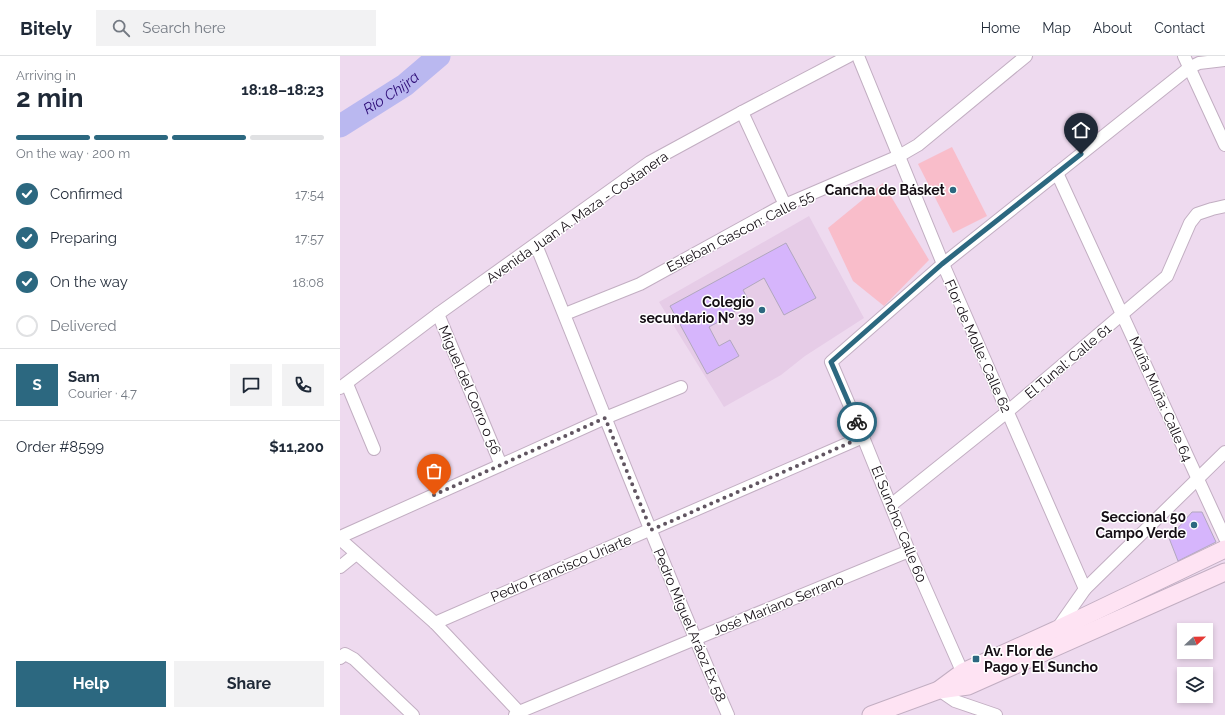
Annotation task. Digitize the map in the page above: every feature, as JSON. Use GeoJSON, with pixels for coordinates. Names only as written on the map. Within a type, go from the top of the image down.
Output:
{"type":"FeatureCollection","features":[{"type":"Feature","properties":{"kind":"street","name":"Avenida Juan A. Maza - Costanera"},"geometry":{"type":"LineString","coordinates":[[343,386],[438,314],[650,162],[849,56]]}},
{"type":"Feature","properties":{"kind":"street","name":"Flor de Molle: Calle 62"},"geometry":{"type":"LineString","coordinates":[[858,56],[942,264],[1085,589]]}},
{"type":"Feature","properties":{"kind":"street","name":"Esteban Gascon: Calle 55"},"geometry":{"type":"LineString","coordinates":[[565,314],[640,284],[785,205],[899,156],[918,145],[1026,56]]}},
{"type":"Feature","properties":{"kind":"street"},"geometry":{"type":"LineString","coordinates":[[1184,56],[1225,145]]}},
{"type":"Feature","properties":{"kind":"street"},"geometry":{"type":"LineString","coordinates":[[942,264],[1189,68],[1200,63],[1225,60]]}},
{"type":"Feature","properties":{"kind":"street"},"geometry":{"type":"LineString","coordinates":[[742,112],[785,205]]}},
{"type":"Feature","properties":{"kind":"street","name":"Muña Muña: Calle 64"},"geometry":{"type":"LineString","coordinates":[[1057,173],[1225,538]]}},
{"type":"Feature","properties":{"kind":"street","name":"El Tunal: Calle 61"},"geometry":{"type":"LineString","coordinates":[[891,505],[1007,412],[1123,315],[1167,276],[1190,223],[1197,214],[1225,206]]}},
{"type":"Feature","properties":{"kind":"street","name":"Pedro Miguel Aráoz Ex 58"},"geometry":{"type":"LineString","coordinates":[[536,245],[695,639],[728,715]]}},
{"type":"Feature","properties":{"kind":"street","name":"El Suncho: Calle 60"},"geometry":{"type":"LineString","coordinates":[[942,264],[831,362],[909,551],[965,679]]}},
{"type":"Feature","properties":{"kind":"street","name":"Miguel del Corro o 56"},"geometry":{"type":"LineString","coordinates":[[438,314],[501,465]]}},
{"type":"Feature","properties":{"kind":"street"},"geometry":{"type":"LineString","coordinates":[[343,386],[374,449]]}},
{"type":"Feature","properties":{"kind":"street"},"geometry":{"type":"LineString","coordinates":[[518,714],[435,623],[356,554],[340,538],[605,418],[681,387]]}},
{"type":"Feature","properties":{"kind":"street","name":"Pedro Francisco Uriarte"},"geometry":{"type":"LineString","coordinates":[[435,623],[863,437]]}},
{"type":"Feature","properties":{"kind":"street"},"geometry":{"type":"LineString","coordinates":[[1056,630],[1085,589],[1225,452]]}},
{"type":"Feature","properties":{"kind":"street"},"geometry":{"type":"LineString","coordinates":[[965,679],[1056,630],[1225,549]]}},
{"type":"Feature","properties":{"kind":"street","name":"José Mariano Serrano"},"geometry":{"type":"LineString","coordinates":[[518,714],[909,551]]}},
{"type":"Feature","properties":{"kind":"street"},"geometry":{"type":"LineString","coordinates":[[340,567],[356,554]]}},
{"type":"Feature","properties":{"kind":"street"},"geometry":{"type":"LineString","coordinates":[[871,715],[939,690],[1225,572]]}},
{"type":"Feature","properties":{"kind":"street"},"geometry":{"type":"LineString","coordinates":[[342,656],[354,659],[414,715]]}},
{"type":"Feature","properties":{"kind":"street"},"geometry":{"type":"LineString","coordinates":[[939,690],[955,701],[996,715]]}},
{"type":"Feature","properties":{"kind":"shaded area","name":"Cancha de Básket"},"geometry":{"type":"Polygon","coordinates":[[[952,147],[987,216],[953,233],[918,164],[952,147]]]}},
{"type":"Feature","properties":{"kind":"shaded area"},"geometry":{"type":"Polygon","coordinates":[[[883,183],[929,260],[884,306],[853,281],[828,228],[883,183]]]}},
{"type":"Feature","properties":{"kind":"shaded area","name":"Colegio secundario Nº 39"},"geometry":{"type":"Polygon","coordinates":[[[809,216],[864,318],[805,356],[781,375],[724,407],[659,302],[809,216]]]}},
{"type":"Feature","properties":{"kind":"building"},"geometry":{"type":"Polygon","coordinates":[[[786,243],[816,298],[784,315],[764,278],[743,290],[750,303],[709,327],[719,346],[730,340],[739,356],[707,374],[670,306],[786,243]]]}},
{"type":"Feature","properties":{"kind":"building","name":"Seccional 50 Campo Verde"},"geometry":{"type":"Polygon","coordinates":[[[1192,512],[1202,512],[1216,542],[1178,561],[1169,538],[1192,512]]]}},
{"type":"Feature","properties":{"kind":"waterway","name":"Río Chijra"},"geometry":{"type":"LineString","coordinates":[[340,126],[405,85],[439,56]]}},
{"type":"Feature","properties":{"kind":"way so far"},"geometry":{"type":"LineString","coordinates":[[434,495],[605,418],[651,530],[863,437],[857,422]]}},
{"type":"Feature","properties":{"kind":"place","name":"Cancha de Básket"},"geometry":{"type":"Point","coordinates":[953,190]}},
{"type":"Feature","properties":{"kind":"place","name":"Colegio secundario Nº 39"},"geometry":{"type":"Point","coordinates":[762,310]}},
{"type":"Feature","properties":{"kind":"place","name":"Seccional 50 Campo Verde"},"geometry":{"type":"Point","coordinates":[1194,525]}},
{"type":"Feature","properties":{"kind":"place","name":"Av. Flor de Pago y El Suncho"},"geometry":{"type":"Point","coordinates":[976,659]}},
{"type":"Feature","properties":{"kind":"route"},"geometry":{"type":"LineString","coordinates":[[857,422],[831,362],[942,264],[1081,154]]}}]}
